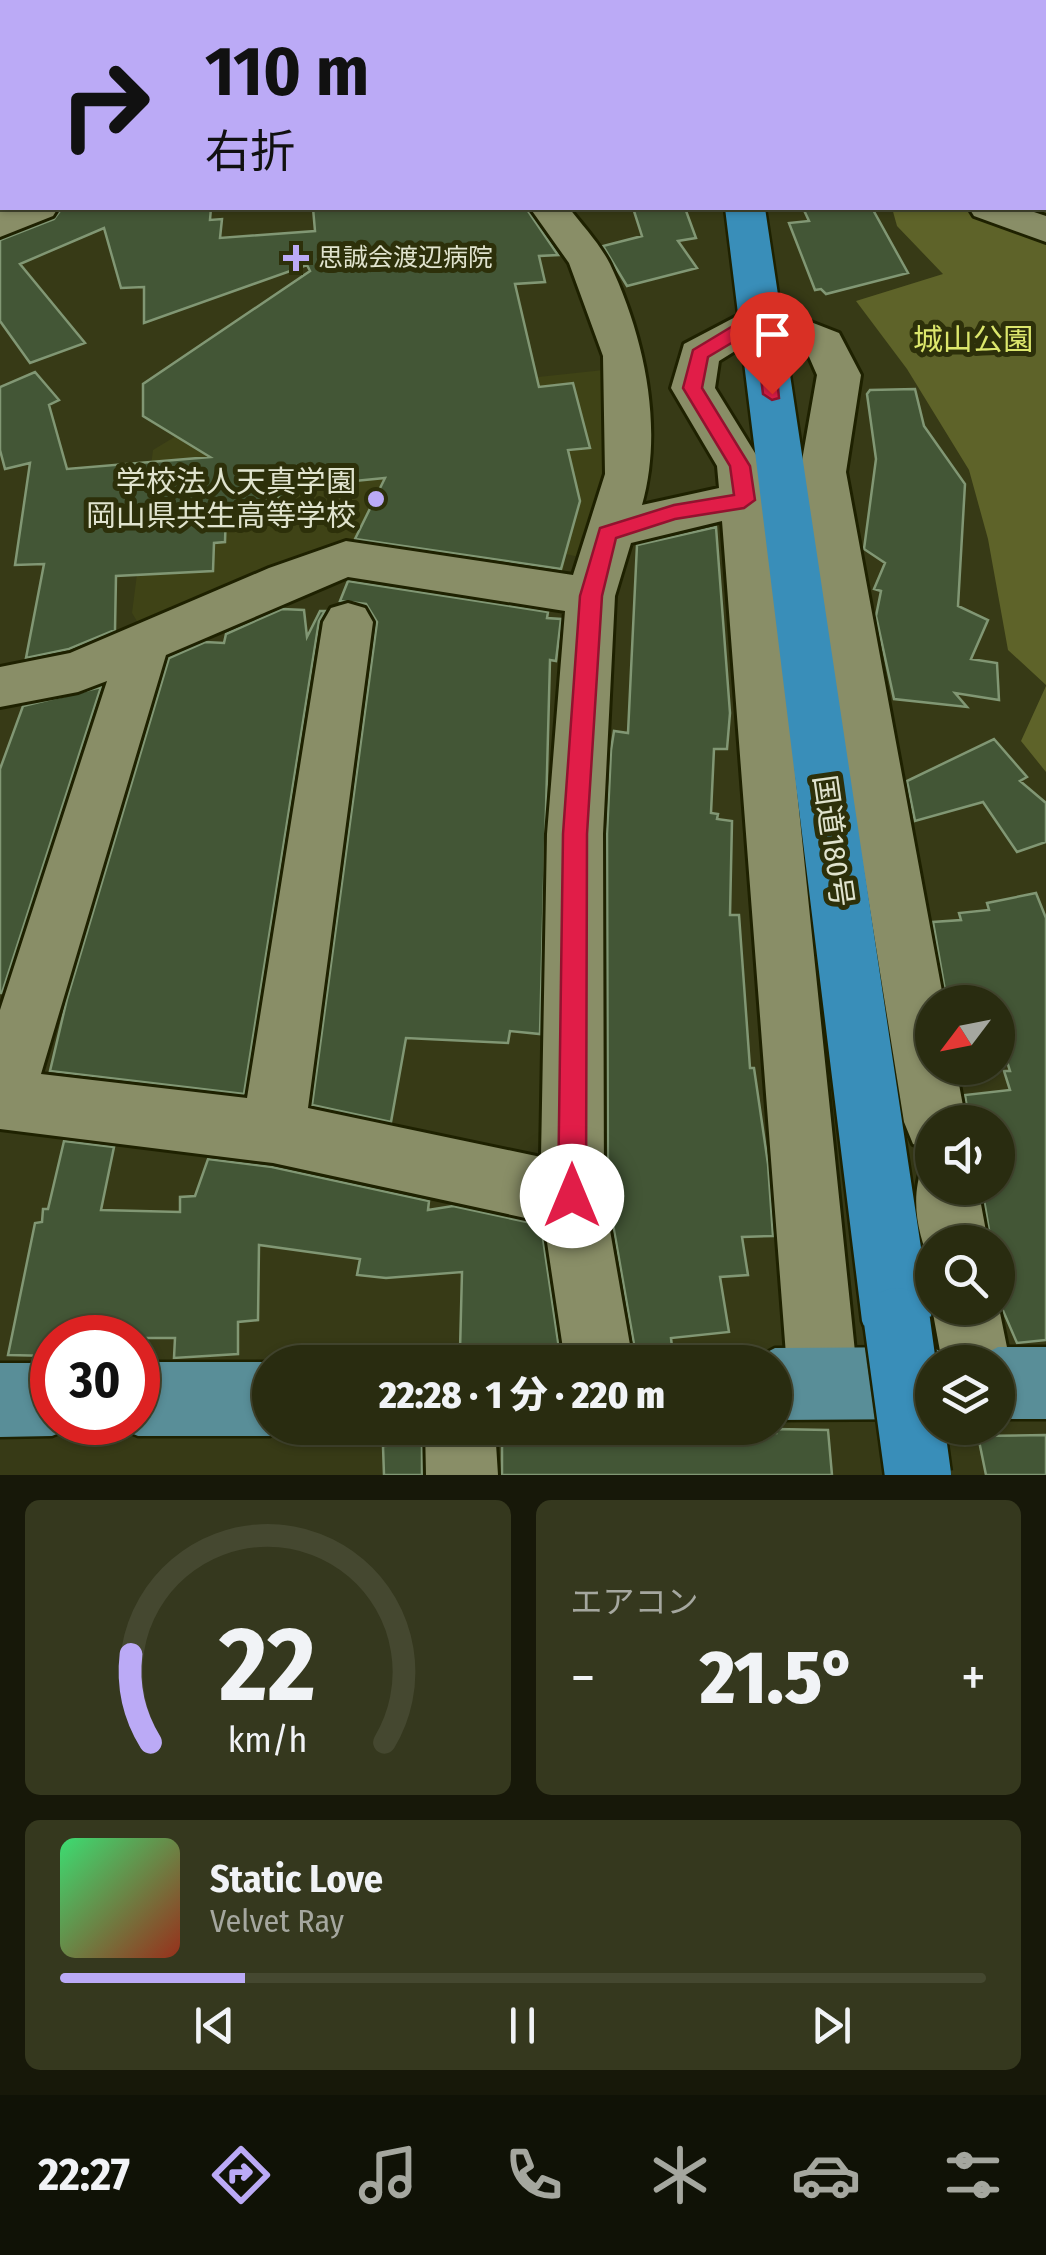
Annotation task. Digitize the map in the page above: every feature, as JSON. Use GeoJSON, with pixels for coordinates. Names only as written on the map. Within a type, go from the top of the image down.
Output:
{"type":"FeatureCollection","features":[{"type":"Feature","properties":{"kind":"highway","name":"国道180号"},"geometry":{"type":"LineString","coordinates":[[745,210],[918,1475]]}},
{"type":"Feature","properties":{"kind":"main road"},"geometry":{"type":"LineString","coordinates":[[799,1382],[915,1383]]}},
{"type":"Feature","properties":{"kind":"main road"},"geometry":{"type":"LineString","coordinates":[[1015,1384],[1046,1383]]}},
{"type":"Feature","properties":{"kind":"main road"},"geometry":{"type":"LineString","coordinates":[[0,1400],[30,1399]]}},
{"type":"Feature","properties":{"kind":"main road"},"geometry":{"type":"LineString","coordinates":[[160,1399],[252,1399]]}},
{"type":"Feature","properties":{"kind":"street"},"geometry":{"type":"LineString","coordinates":[[0,225],[34,210]]}},
{"type":"Feature","properties":{"kind":"street"},"geometry":{"type":"LineString","coordinates":[[550,210],[589,262],[624,356],[628,474],[591,596],[575,834],[572,1196],[596,1345]]}},
{"type":"Feature","properties":{"kind":"street"},"geometry":{"type":"LineString","coordinates":[[993,210],[1046,230]]}},
{"type":"Feature","properties":{"kind":"street"},"geometry":{"type":"LineString","coordinates":[[799,1382],[744,500],[740,466],[693,388],[699,354],[762,316],[824,343],[839,375],[823,472],[932,1105]]}},
{"type":"Feature","properties":{"kind":"street"},"geometry":{"type":"LineString","coordinates":[[607,533],[674,512],[744,500]]}},
{"type":"Feature","properties":{"kind":"street"},"geometry":{"type":"LineString","coordinates":[[2,692],[78,672],[286,580],[346,559],[591,596]]}},
{"type":"Feature","properties":{"kind":"street"},"geometry":{"type":"LineString","coordinates":[[272,1132],[348,622]]}},
{"type":"Feature","properties":{"kind":"street"},"geometry":{"type":"LineString","coordinates":[[144,646],[1,1099],[272,1132],[572,1196]]}},
{"type":"Feature","properties":{"kind":"street"},"geometry":{"type":"LineString","coordinates":[[461,1445],[462,1475]]}},
{"type":"Feature","properties":{"kind":"shaded area","name":"学校法人天真学園 岡山県共生高等学校"},"geometry":{"type":"Polygon","coordinates":[[[613,369],[615,480],[582,536],[579,557],[566,554],[561,581],[356,552],[143,631],[132,613],[153,450],[186,430],[203,413],[613,369]]]}},
{"type":"Feature","properties":{"kind":"green space","name":"城山公園"},"geometry":{"type":"Polygon","coordinates":[[[893,210],[1046,210],[1046,685],[1008,650],[988,539],[969,470],[907,369],[856,301],[943,274],[897,226],[893,210]]]}},
{"type":"Feature","properties":{"kind":"green space"},"geometry":{"type":"Polygon","coordinates":[[[1046,686],[1046,772],[1021,741],[1046,686]]]}},
{"type":"Feature","properties":{"kind":"building"},"geometry":{"type":"Polygon","coordinates":[[[61,210],[211,210],[210,220],[222,219],[220,238],[315,231],[313,210],[527,210],[558,255],[539,256],[545,282],[515,284],[539,387],[573,383],[590,448],[568,450],[580,501],[561,569],[355,539],[385,478],[293,487],[294,496],[265,499],[265,508],[226,512],[225,542],[214,543],[213,571],[116,576],[115,630],[69,649],[26,658],[44,564],[15,565],[30,463],[5,469],[0,450],[0,387],[35,372],[59,400],[49,405],[67,469],[210,457],[143,416],[143,384],[310,271],[307,265],[144,323],[144,287],[121,288],[104,228],[20,264],[85,343],[30,363],[0,321],[0,240],[54,219],[61,210]]]}},
{"type":"Feature","properties":{"kind":"building"},"geometry":{"type":"Polygon","coordinates":[[[634,210],[686,210],[696,238],[678,241],[697,268],[627,286],[603,246],[642,236],[634,210]]]}},
{"type":"Feature","properties":{"kind":"building"},"geometry":{"type":"Polygon","coordinates":[[[804,210],[873,210],[908,273],[826,294],[815,290],[789,223],[809,221],[804,210]]]}},
{"type":"Feature","properties":{"kind":"building"},"geometry":{"type":"Polygon","coordinates":[[[915,389],[924,426],[965,484],[958,606],[988,620],[971,659],[997,663],[999,700],[955,693],[967,707],[894,699],[876,616],[881,591],[874,589],[885,563],[864,549],[876,459],[867,394],[870,390],[915,389]]]}},
{"type":"Feature","properties":{"kind":"building"},"geometry":{"type":"Polygon","coordinates":[[[716,527],[730,713],[727,749],[714,749],[711,813],[718,814],[717,819],[732,821],[730,915],[739,915],[750,1068],[754,1068],[768,1164],[773,1236],[742,1237],[748,1275],[720,1277],[729,1332],[671,1338],[672,1345],[634,1345],[608,1196],[607,834],[614,731],[628,733],[637,545],[716,527]]]}},
{"type":"Feature","properties":{"kind":"building"},"geometry":{"type":"Polygon","coordinates":[[[348,581],[548,612],[547,618],[561,619],[556,661],[550,660],[540,1034],[510,1031],[508,1043],[406,1038],[391,1122],[312,1105],[377,622],[366,604],[340,601],[348,581]]]}},
{"type":"Feature","properties":{"kind":"building"},"geometry":{"type":"Polygon","coordinates":[[[282,609],[304,610],[307,637],[320,611],[325,611],[319,621],[244,1094],[50,1071],[67,999],[169,658],[205,642],[224,643],[226,634],[282,609]]]}},
{"type":"Feature","properties":{"kind":"building"},"geometry":{"type":"Polygon","coordinates":[[[101,687],[0,993],[0,769],[23,706],[101,687]]]}},
{"type":"Feature","properties":{"kind":"building"},"geometry":{"type":"Polygon","coordinates":[[[994,739],[1027,777],[1020,781],[1046,803],[1046,842],[1017,852],[983,802],[915,821],[907,781],[994,739]]]}},
{"type":"Feature","properties":{"kind":"building"},"geometry":{"type":"Polygon","coordinates":[[[1036,893],[1046,918],[1046,1340],[1017,1343],[1009,1325],[1015,1325],[1015,1225],[988,1225],[985,1205],[1015,1205],[1015,1105],[966,1105],[965,1095],[1010,1090],[1008,1085],[1015,1085],[1015,985],[944,985],[933,922],[961,920],[959,913],[989,910],[987,903],[1036,893]]]}},
{"type":"Feature","properties":{"kind":"building"},"geometry":{"type":"Polygon","coordinates":[[[64,1141],[114,1147],[101,1210],[180,1212],[180,1197],[195,1196],[208,1159],[272,1167],[429,1201],[428,1210],[453,1206],[541,1225],[559,1345],[460,1345],[462,1272],[386,1278],[357,1275],[360,1259],[259,1245],[258,1320],[238,1322],[238,1354],[174,1358],[175,1338],[160,1338],[160,1315],[30,1315],[30,1356],[8,1355],[35,1223],[42,1222],[43,1209],[48,1209],[64,1141]]]}},
{"type":"Feature","properties":{"kind":"building"},"geometry":{"type":"Polygon","coordinates":[[[792,1429],[828,1430],[832,1475],[502,1475],[502,1445],[792,1445],[792,1429]]]}},
{"type":"Feature","properties":{"kind":"building"},"geometry":{"type":"Polygon","coordinates":[[[1015,1435],[1046,1435],[1046,1475],[986,1475],[980,1445],[1015,1445],[1015,1435]]]}},
{"type":"Feature","properties":{"kind":"building"},"geometry":{"type":"Polygon","coordinates":[[[422,1445],[422,1475],[384,1475],[383,1446],[422,1445]]]}},
{"type":"Feature","properties":{"kind":"place","name":"思誠会渡辺病院"},"geometry":{"type":"Point","coordinates":[296,258]}},
{"type":"Feature","properties":{"kind":"place","name":"学校法人天真学園 岡山県共生高等学校"},"geometry":{"type":"Point","coordinates":[376,499]}},
{"type":"Feature","properties":{"kind":"route"},"geometry":{"type":"LineString","coordinates":[[572,1196],[575,834],[591,596],[607,533],[674,512],[744,500],[740,466],[693,388],[699,354],[762,316],[772,394]]}}]}
